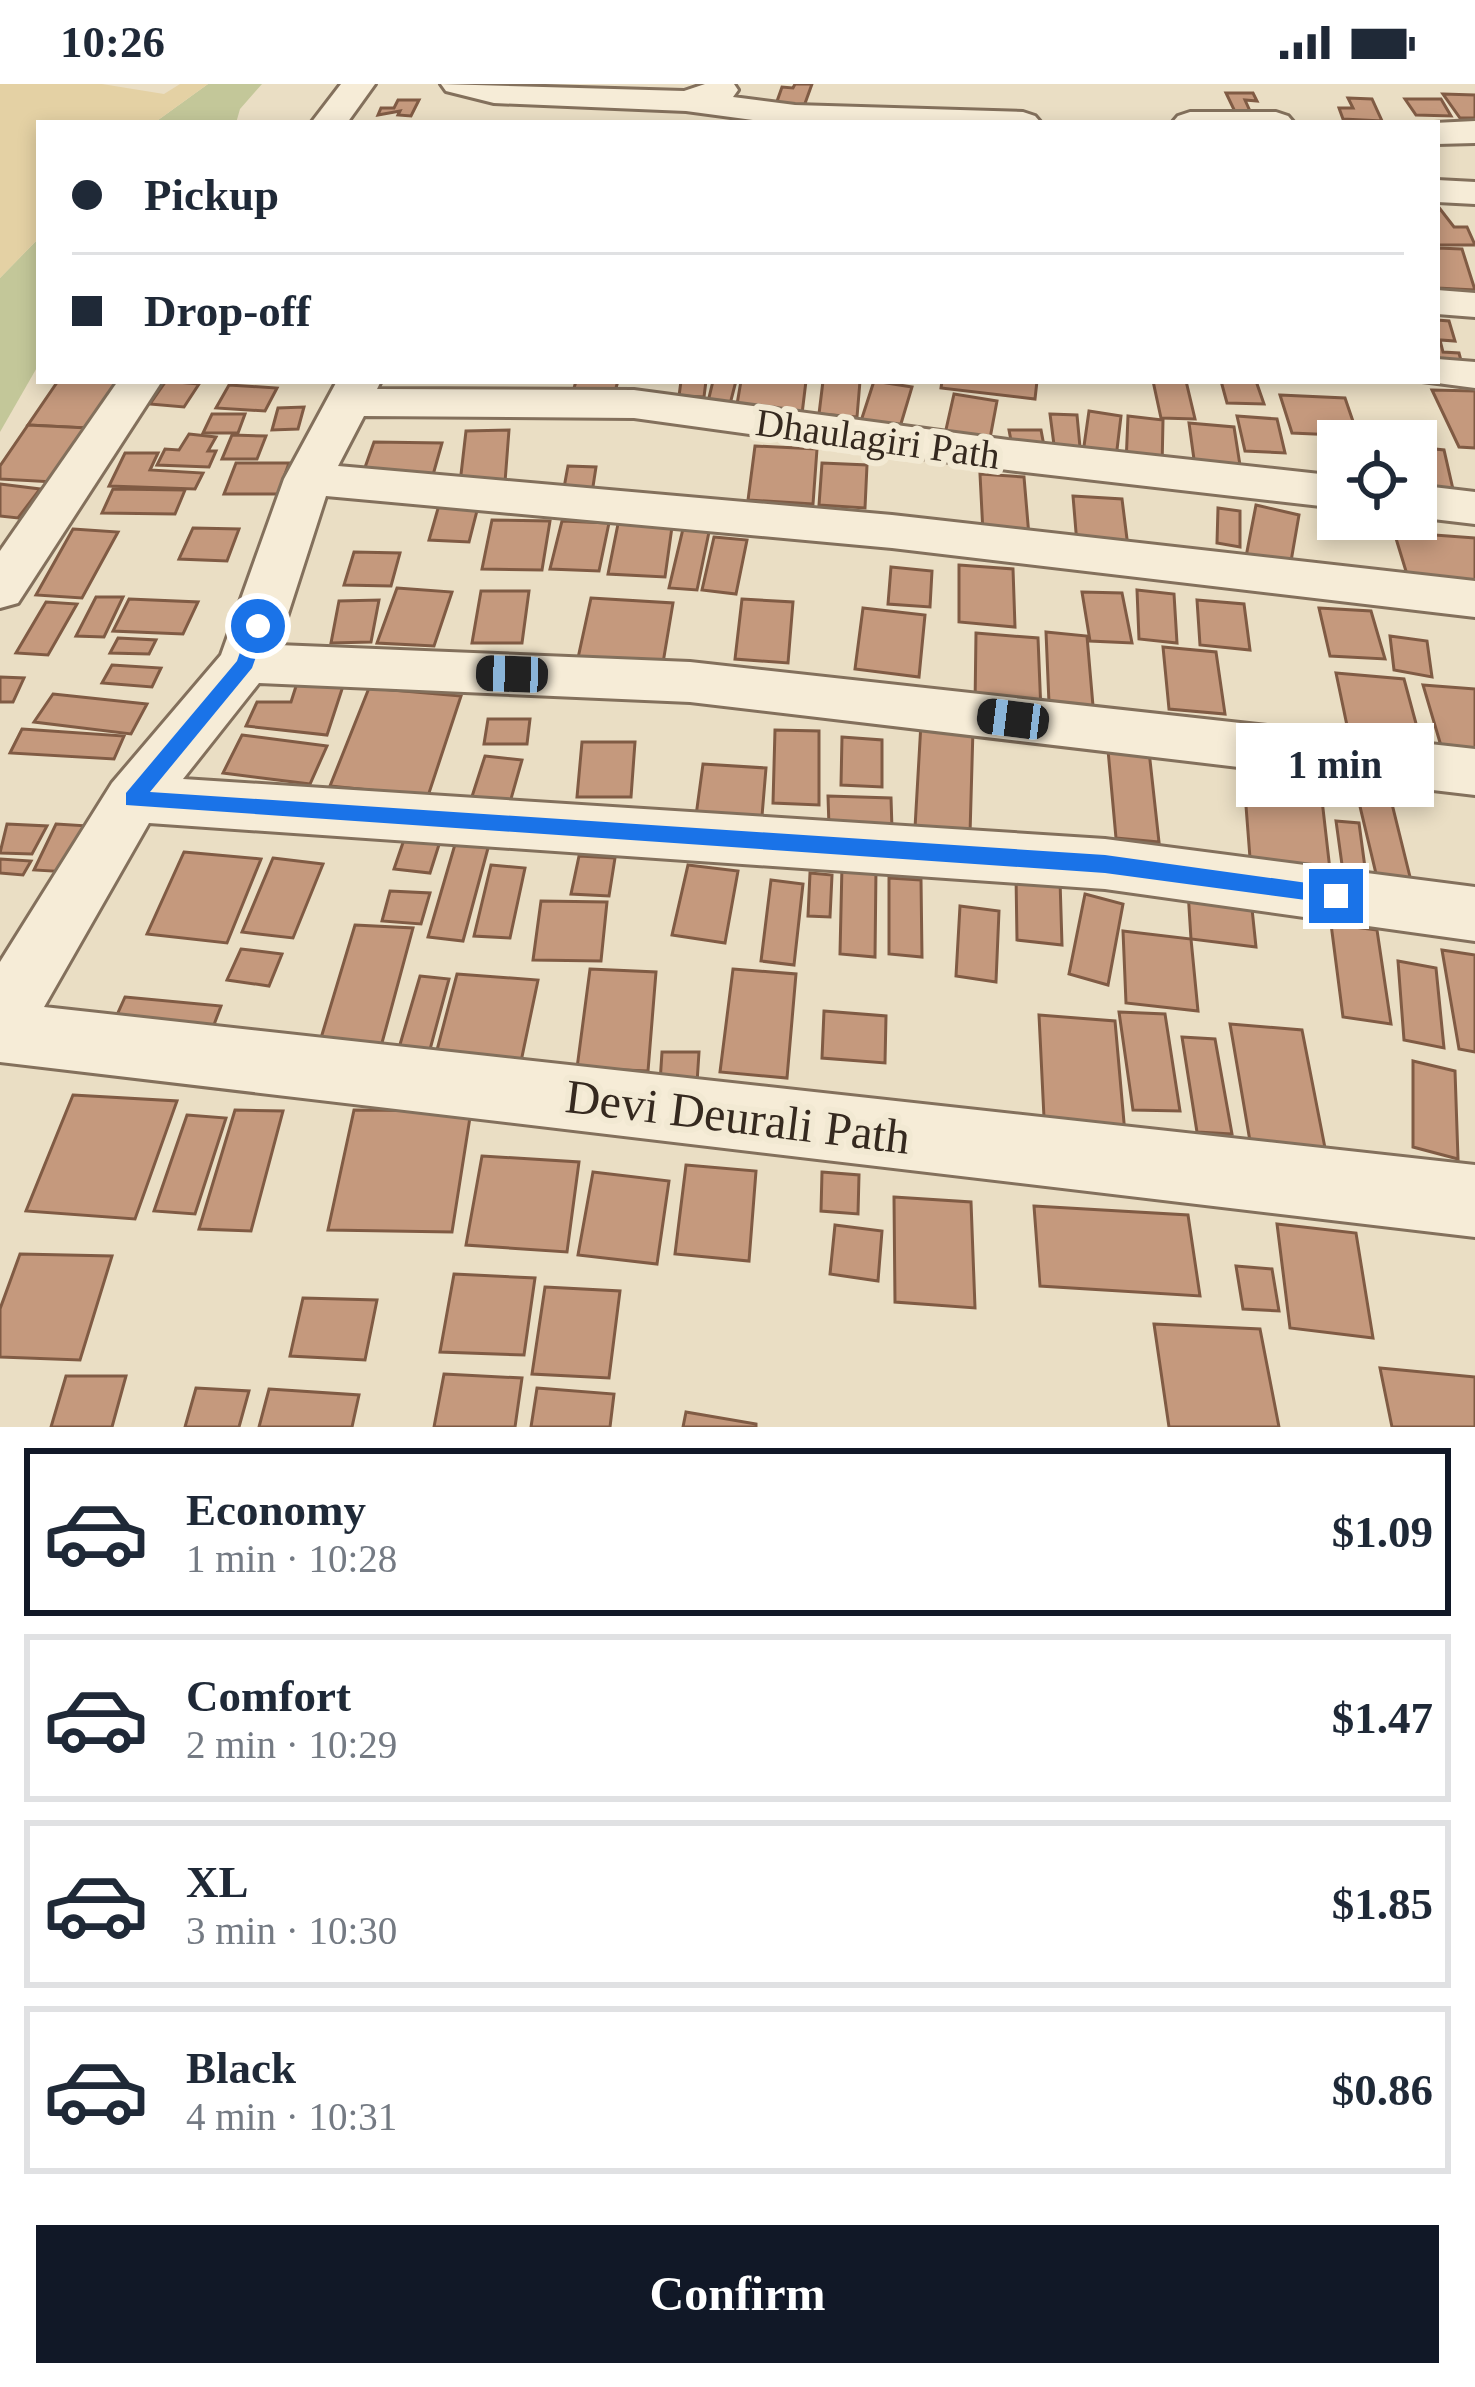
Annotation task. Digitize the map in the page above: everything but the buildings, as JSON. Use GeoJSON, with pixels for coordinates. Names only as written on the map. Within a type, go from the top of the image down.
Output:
{"type":"FeatureCollection","features":[{"type":"Feature","properties":{"kind":"street"},"geometry":{"type":"LineString","coordinates":[[331,120],[358,84]]}},
{"type":"Feature","properties":{"kind":"street"},"geometry":{"type":"LineString","coordinates":[[458,84],[487,108],[686,101],[795,115],[938,120]]}},
{"type":"Feature","properties":{"kind":"street"},"geometry":{"type":"LineString","coordinates":[[686,101],[738,84]]}},
{"type":"Feature","properties":{"kind":"street"},"geometry":{"type":"LineString","coordinates":[[1440,134],[1475,132]]}},
{"type":"Feature","properties":{"kind":"street"},"geometry":{"type":"LineString","coordinates":[[1440,191],[1475,193]]}},
{"type":"Feature","properties":{"kind":"street"},"geometry":{"type":"LineString","coordinates":[[1440,302],[1475,305]]}},
{"type":"Feature","properties":{"kind":"street"},"geometry":{"type":"LineString","coordinates":[[1440,372],[1475,375]]}},
{"type":"Feature","properties":{"kind":"street"},"geometry":{"type":"LineString","coordinates":[[0,590],[138,384]]}},
{"type":"Feature","properties":{"kind":"street"},"geometry":{"type":"LineString","coordinates":[[0,1022],[133,799],[245,663],[308,479],[352,391]]}},
{"type":"Feature","properties":{"kind":"street","name":"Dhaulagiri Path"},"geometry":{"type":"LineString","coordinates":[[352,391],[634,404],[1008,455],[1317,490]]}},
{"type":"Feature","properties":{"kind":"street"},"geometry":{"type":"LineString","coordinates":[[308,479],[602,501],[1052,546],[1475,599]]}},
{"type":"Feature","properties":{"kind":"street"},"geometry":{"type":"LineString","coordinates":[[1437,503],[1475,508]]}},
{"type":"Feature","properties":{"kind":"street"},"geometry":{"type":"LineString","coordinates":[[245,663],[690,682],[1475,772]]}},
{"type":"Feature","properties":{"kind":"street"},"geometry":{"type":"LineString","coordinates":[[133,799],[1105,864],[1475,914]]}},
{"type":"Feature","properties":{"kind":"street","name":"Devi Deurali Path"},"geometry":{"type":"LineString","coordinates":[[0,1032],[1475,1201]]}},
{"type":"Feature","properties":{"kind":"green space"},"geometry":{"type":"Polygon","coordinates":[[[208,84],[262,84],[240,109],[237,120],[158,120],[208,84]]]}},
{"type":"Feature","properties":{"kind":"green space"},"geometry":{"type":"Polygon","coordinates":[[[36,241],[36,369],[0,432],[0,278],[36,241]]]}},
{"type":"Feature","properties":{"kind":"sand"},"geometry":{"type":"Polygon","coordinates":[[[0,84],[102,84],[164,94],[180,84],[208,84],[158,120],[36,120],[36,241],[0,278],[0,84]]]}},
{"type":"Feature","properties":{"kind":"route"},"geometry":{"type":"LineString","coordinates":[[258,626],[245,663],[133,799],[1105,864],[1336,896]]}}]}
